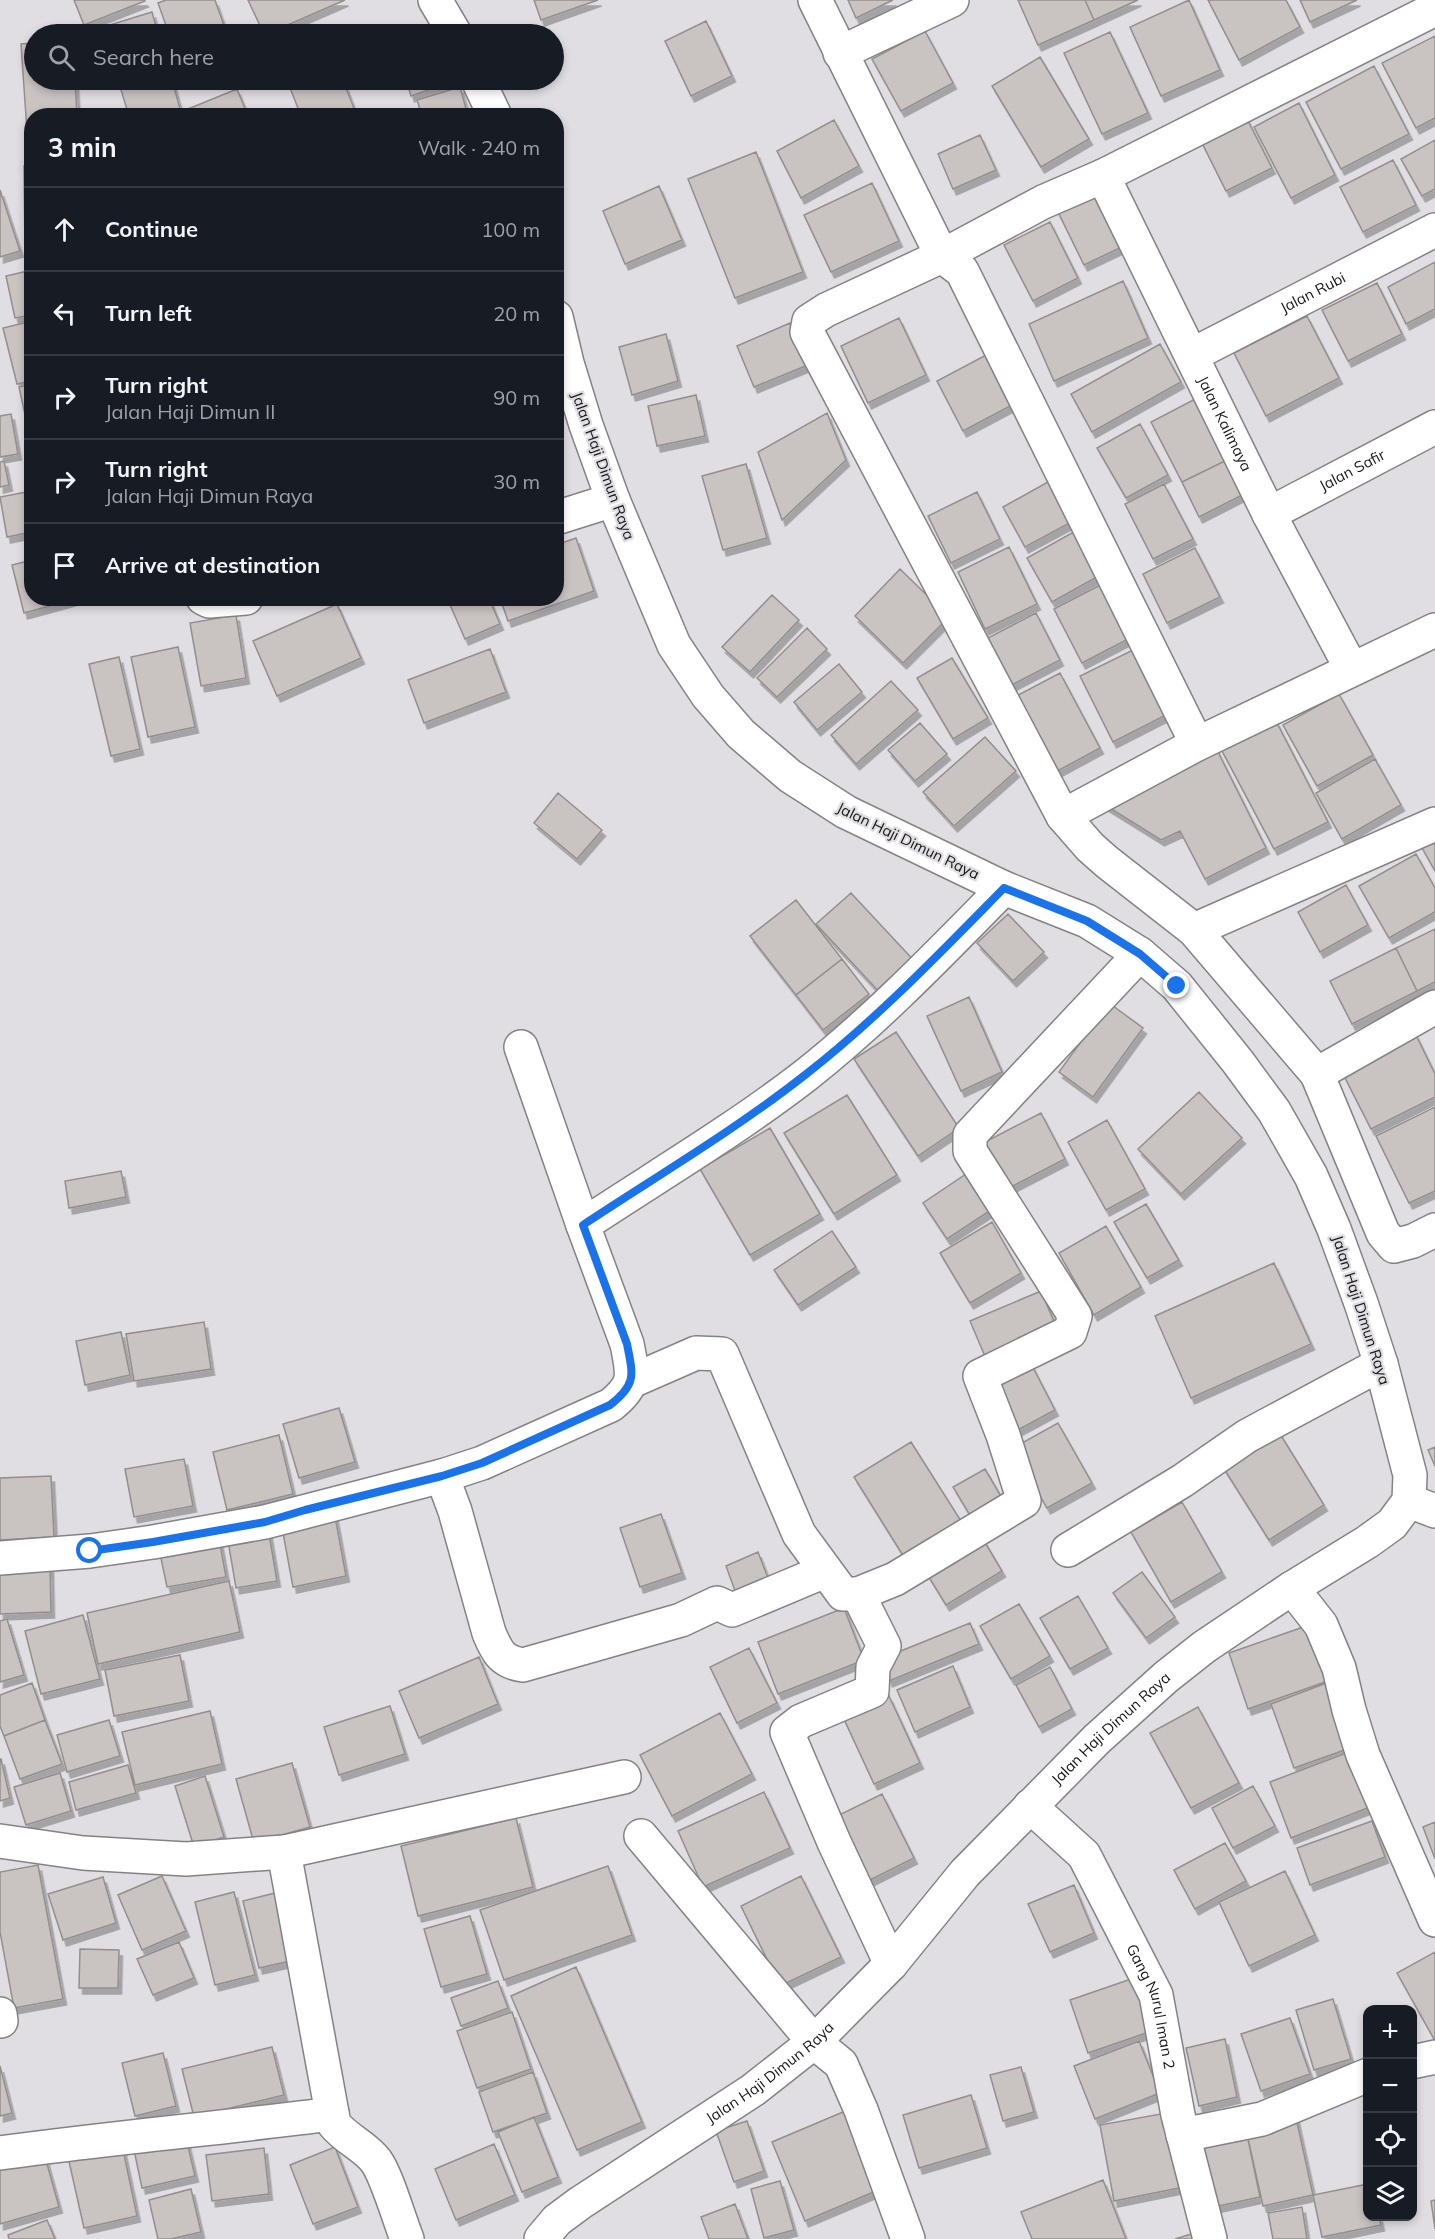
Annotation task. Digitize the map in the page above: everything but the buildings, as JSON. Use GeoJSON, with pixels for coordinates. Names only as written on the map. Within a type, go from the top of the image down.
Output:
{"type":"FeatureCollection","features":[{"type":"Feature","properties":{"kind":"street"},"geometry":{"type":"LineString","coordinates":[[435,0],[449,24]]}},
{"type":"Feature","properties":{"kind":"street"},"geometry":{"type":"LineString","coordinates":[[815,0],[942,256],[962,271],[1197,744]]}},
{"type":"Feature","properties":{"kind":"street"},"geometry":{"type":"LineString","coordinates":[[840,53],[952,0]]}},
{"type":"Feature","properties":{"kind":"street"},"geometry":{"type":"LineString","coordinates":[[1435,9],[1103,176],[1043,202],[942,256],[826,310],[809,321],[807,332],[1063,816],[1098,855],[1194,930],[1317,1074],[1383,1233],[1394,1246],[1413,1241],[1435,1230]]}},
{"type":"Feature","properties":{"kind":"street"},"geometry":{"type":"LineString","coordinates":[[483,90],[491,108]]}},
{"type":"Feature","properties":{"kind":"street","name":"Jalan Kalimaya"},"geometry":{"type":"LineString","coordinates":[[1103,176],[1269,513],[1351,669]]}},
{"type":"Feature","properties":{"kind":"street","name":"Jalan Rubi"},"geometry":{"type":"LineString","coordinates":[[1192,355],[1435,230]]}},
{"type":"Feature","properties":{"kind":"street","name":"Jalan Haji Dimun Raya"},"geometry":{"type":"LineString","coordinates":[[541,2239],[557,2220],[580,2203],[753,2090],[814,2042],[891,1964],[966,1873],[1030,1806],[1097,1739],[1166,1677],[1204,1647],[1292,1588],[1422,1506],[1410,1475],[1381,1364],[1334,1229],[1311,1176],[1274,1111],[1238,1062],[1177,986],[1140,954],[1087,921],[1004,888],[846,812],[790,776],[741,734],[708,696],[674,645],[613,500],[586,425],[564,350]]}},
{"type":"Feature","properties":{"kind":"street","name":"Jalan Safir"},"geometry":{"type":"LineString","coordinates":[[1269,513],[1435,427]]}},
{"type":"Feature","properties":{"kind":"street"},"geometry":{"type":"LineString","coordinates":[[564,516],[613,500]]}},
{"type":"Feature","properties":{"kind":"street"},"geometry":{"type":"LineString","coordinates":[[1063,816],[1197,744],[1435,630]]}},
{"type":"Feature","properties":{"kind":"street"},"geometry":{"type":"LineString","coordinates":[[1194,930],[1435,824]]}},
{"type":"Feature","properties":{"kind":"street"},"geometry":{"type":"LineString","coordinates":[[583,1225],[760,1109],[814,1068],[862,1029],[1004,888]]}},
{"type":"Feature","properties":{"kind":"street"},"geometry":{"type":"LineString","coordinates":[[632,1381],[696,1353],[722,1354],[799,1534],[843,1594],[858,1594],[895,1579],[1024,1501],[1003,1435],[980,1376],[1070,1332],[1075,1316],[970,1151],[970,1135],[1140,954]]}},
{"type":"Feature","properties":{"kind":"street"},"geometry":{"type":"LineString","coordinates":[[1317,1074],[1435,1007]]}},
{"type":"Feature","properties":{"kind":"street"},"geometry":{"type":"LineString","coordinates":[[0,1558],[90,1551],[265,1522],[442,1476],[482,1463],[610,1405],[625,1394],[632,1381],[627,1344],[521,1047]]}},
{"type":"Feature","properties":{"kind":"street"},"geometry":{"type":"LineString","coordinates":[[1068,1550],[1182,1481],[1247,1436],[1381,1364]]}},
{"type":"Feature","properties":{"kind":"street"},"geometry":{"type":"LineString","coordinates":[[442,1476],[455,1511],[489,1633],[497,1650],[509,1663],[523,1665],[681,1620],[717,1603],[732,1610],[825,1571]]}},
{"type":"Feature","properties":{"kind":"street"},"geometry":{"type":"LineString","coordinates":[[1292,1588],[1321,1625],[1339,1668],[1363,1755],[1435,1920]]}},
{"type":"Feature","properties":{"kind":"street"},"geometry":{"type":"LineString","coordinates":[[858,1594],[884,1646],[873,1667],[872,1691],[801,1721],[787,1732],[834,1842],[891,1964]]}},
{"type":"Feature","properties":{"kind":"street"},"geometry":{"type":"LineString","coordinates":[[0,1841],[83,1853],[186,1859],[284,1852],[624,1777]]}},
{"type":"Feature","properties":{"kind":"street","name":"Gang Nurul Iman 2"},"geometry":{"type":"LineString","coordinates":[[1030,1806],[1084,1856],[1156,1995],[1183,2135],[1210,2239]]}},
{"type":"Feature","properties":{"kind":"street"},"geometry":{"type":"LineString","coordinates":[[641,1836],[814,2042],[841,2064],[861,2110],[908,2239]]}},
{"type":"Feature","properties":{"kind":"street"},"geometry":{"type":"LineString","coordinates":[[284,1852],[334,2124],[344,2137],[364,2149],[377,2162],[407,2239]]}},
{"type":"Feature","properties":{"kind":"street"},"geometry":{"type":"LineString","coordinates":[[1417,2061],[1435,2056]]}},
{"type":"Feature","properties":{"kind":"street"},"geometry":{"type":"LineString","coordinates":[[1183,2135],[1262,2119],[1363,2078]]}},
{"type":"Feature","properties":{"kind":"street"},"geometry":{"type":"LineString","coordinates":[[0,2152],[122,2136],[332,2114]]}},
{"type":"Feature","properties":{"kind":"route"},"geometry":{"type":"LineString","coordinates":[[90,1551],[265,1522],[442,1476],[482,1463],[610,1405],[625,1394],[632,1381],[631,1364],[627,1344],[583,1225],[760,1109],[806,1075],[862,1029],[1004,888],[1087,921],[1140,954],[1177,986]]}}]}
